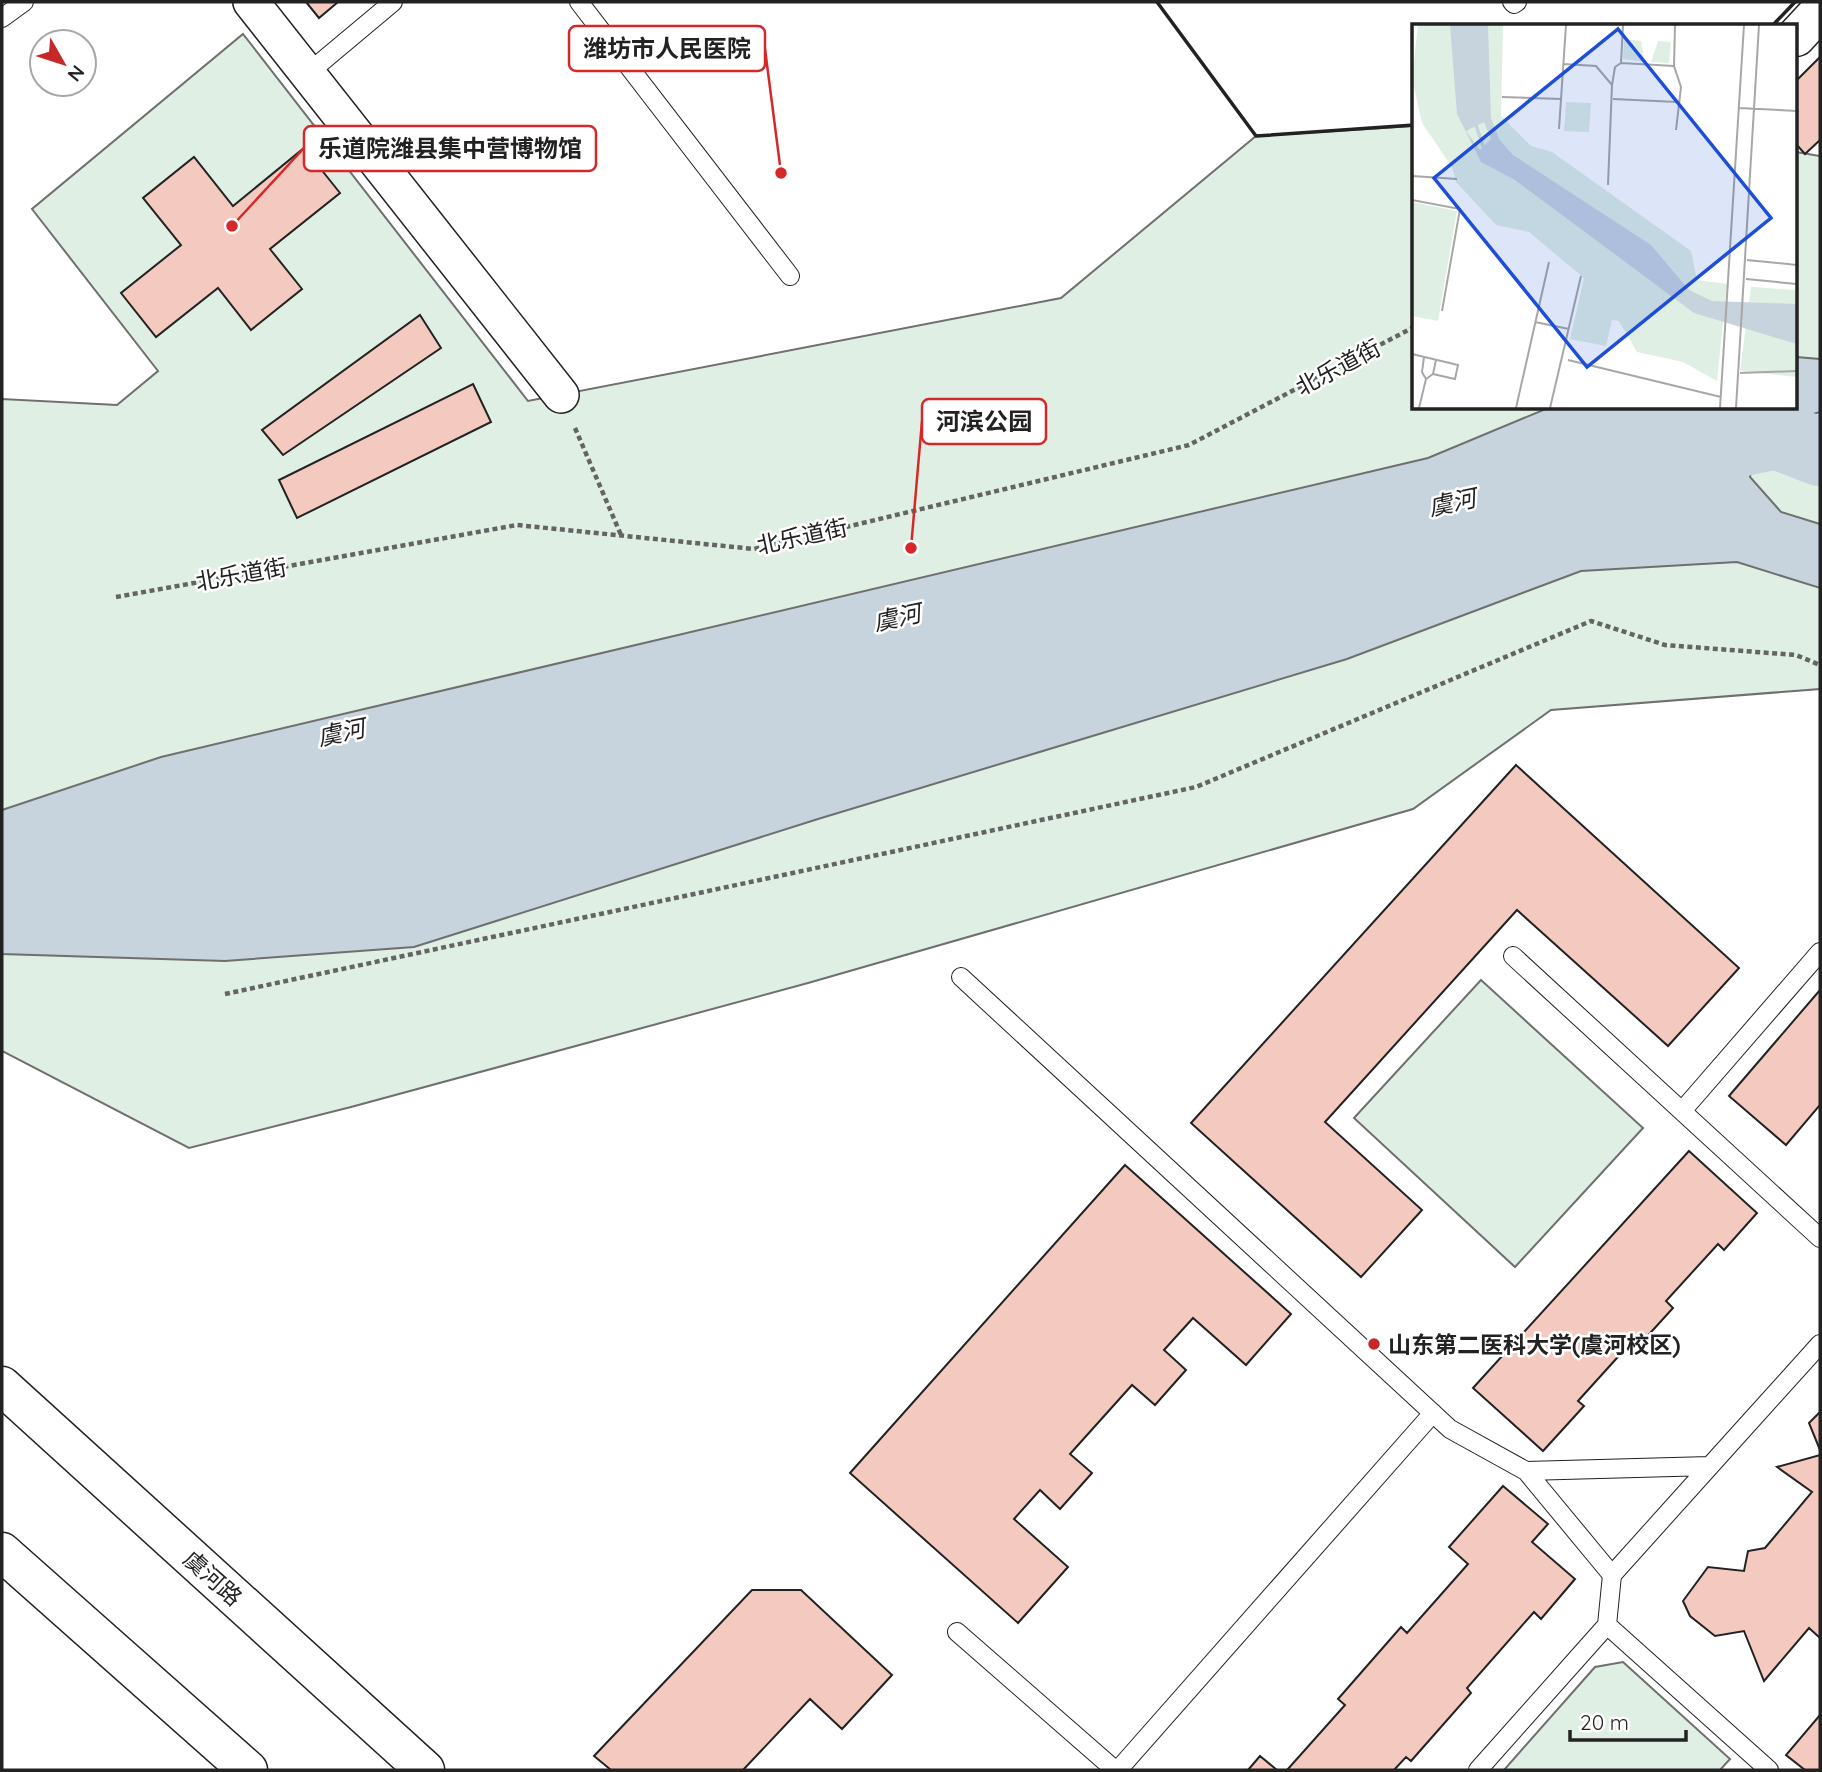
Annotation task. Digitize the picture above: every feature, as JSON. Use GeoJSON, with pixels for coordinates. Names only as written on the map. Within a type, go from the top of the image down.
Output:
{"type":"FeatureCollection","features":[{"type":"Feature","properties":{"kind":"main road"},"geometry":{"type":"LineString","coordinates":[[1798,35],[1820,11]]}},
{"type":"Feature","properties":{"kind":"main road","name":"虞河路"},"geometry":{"type":"LineString","coordinates":[[2,1387],[425,1770]]}},
{"type":"Feature","properties":{"kind":"main road"},"geometry":{"type":"LineString","coordinates":[[2,1552],[248,1770]]}},
{"type":"Feature","properties":{"kind":"street"},"geometry":{"type":"LineString","coordinates":[[251,2],[561,395]]}},
{"type":"Feature","properties":{"kind":"lane"},"geometry":{"type":"LineString","coordinates":[[2,19],[24,2]]}},
{"type":"Feature","properties":{"kind":"lane"},"geometry":{"type":"LineString","coordinates":[[307,74],[393,2]]}},
{"type":"Feature","properties":{"kind":"lane"},"geometry":{"type":"LineString","coordinates":[[579,2],[790,276]]}},
{"type":"Feature","properties":{"kind":"lane"},"geometry":{"type":"LineString","coordinates":[[1682,1111],[1820,953]]}},
{"type":"Feature","properties":{"kind":"lane"},"geometry":{"type":"LineString","coordinates":[[1513,956],[1820,1238]]}},
{"type":"Feature","properties":{"kind":"lane"},"geometry":{"type":"LineString","coordinates":[[961,977],[1450,1429],[1526,1471],[1612,1575]]}},
{"type":"Feature","properties":{"kind":"lane"},"geometry":{"type":"LineString","coordinates":[[1478,1770],[1607,1625],[1612,1575],[1820,1344]]}},
{"type":"Feature","properties":{"kind":"lane"},"geometry":{"type":"LineString","coordinates":[[957,1632],[1117,1770],[1433,1413]]}},
{"type":"Feature","properties":{"kind":"lane"},"geometry":{"type":"LineString","coordinates":[[1526,1471],[1710,1466]]}},
{"type":"Feature","properties":{"kind":"lane"},"geometry":{"type":"LineString","coordinates":[[1607,1625],[1769,1770]]}},
{"type":"Feature","properties":{"kind":"path","name":"北乐道街"},"geometry":{"type":"LineString","coordinates":[[116,597],[517,525],[754,549],[1189,445],[1412,328]]}},
{"type":"Feature","properties":{"kind":"path"},"geometry":{"type":"LineString","coordinates":[[561,395],[622,536]]}},
{"type":"Feature","properties":{"kind":"path"},"geometry":{"type":"LineString","coordinates":[[225,994],[1196,787],[1591,621],[1665,645],[1796,655],[1820,665]]}},
{"type":"Feature","properties":{"kind":"green space"},"geometry":{"type":"Polygon","coordinates":[[[243,34],[528,401],[1061,298],[1256,136],[1412,126],[1412,410],[1798,410],[1798,152],[1820,156],[1820,689],[1551,710],[1413,809],[808,983],[351,1107],[189,1148],[2,1051],[2,399],[117,405],[158,371],[32,209],[243,34]]]}},
{"type":"Feature","properties":{"kind":"green space"},"geometry":{"type":"Polygon","coordinates":[[[1481,980],[1643,1128],[1515,1267],[1354,1118],[1481,980]]]}},
{"type":"Feature","properties":{"kind":"green space"},"geometry":{"type":"Polygon","coordinates":[[[1623,1662],[1730,1759],[1720,1770],[1504,1770],[1595,1667],[1623,1662]]]}},
{"type":"Feature","properties":{"kind":"water"},"geometry":{"type":"Polygon","coordinates":[[[1798,357],[1820,359],[1820,412],[1810,415],[1795,410],[1798,410],[1798,357]]]}},
{"type":"Feature","properties":{"kind":"water"},"geometry":{"type":"Polygon","coordinates":[[[1543,410],[1761,410],[1750,477],[1781,512],[1820,524],[1820,588],[1737,562],[1581,571],[1347,659],[818,819],[414,947],[225,961],[2,954],[2,810],[161,757],[1428,458],[1543,410]]]}},
{"type":"Feature","properties":{"kind":"building"},"geometry":{"type":"Polygon","coordinates":[[[306,2],[338,2],[319,18],[306,2]]]}},
{"type":"Feature","properties":{"kind":"building"},"geometry":{"type":"Polygon","coordinates":[[[1820,57],[1820,140],[1805,154],[1798,146],[1798,79],[1820,57]]]}},
{"type":"Feature","properties":{"kind":"building"},"geometry":{"type":"Polygon","coordinates":[[[304,148],[340,193],[270,249],[302,289],[251,330],[218,288],[156,337],[121,293],[181,245],[143,198],[194,157],[233,206],[304,148]]]}},
{"type":"Feature","properties":{"kind":"building"},"geometry":{"type":"Polygon","coordinates":[[[420,315],[441,348],[283,455],[262,430],[420,315]]]}},
{"type":"Feature","properties":{"kind":"building"},"geometry":{"type":"Polygon","coordinates":[[[473,384],[491,422],[297,518],[279,480],[473,384]]]}},
{"type":"Feature","properties":{"kind":"building"},"geometry":{"type":"Polygon","coordinates":[[[1516,765],[1739,968],[1668,1046],[1517,910],[1325,1122],[1422,1210],[1361,1277],[1191,1123],[1516,765]]]}},
{"type":"Feature","properties":{"kind":"building"},"geometry":{"type":"Polygon","coordinates":[[[1820,990],[1820,1105],[1786,1145],[1729,1096],[1820,990]]]}},
{"type":"Feature","properties":{"kind":"building"},"geometry":{"type":"Polygon","coordinates":[[[1689,1151],[1757,1213],[1724,1250],[1718,1244],[1666,1301],[1673,1308],[1632,1353],[1626,1348],[1578,1401],[1584,1406],[1543,1451],[1473,1388],[1689,1151]]]}},
{"type":"Feature","properties":{"kind":"building"},"geometry":{"type":"Polygon","coordinates":[[[1125,1165],[1291,1314],[1246,1365],[1193,1318],[1164,1350],[1186,1370],[1155,1405],[1132,1385],[1070,1454],[1092,1473],[1060,1509],[1040,1490],[1014,1519],[1068,1567],[1018,1623],[850,1473],[1125,1165]]]}},
{"type":"Feature","properties":{"kind":"building"},"geometry":{"type":"Polygon","coordinates":[[[1820,1412],[1820,1450],[1809,1423],[1820,1412]]]}},
{"type":"Feature","properties":{"kind":"building"},"geometry":{"type":"Polygon","coordinates":[[[1820,1455],[1820,1638],[1809,1628],[1764,1681],[1744,1631],[1715,1636],[1690,1616],[1683,1601],[1708,1567],[1744,1571],[1748,1551],[1765,1548],[1812,1492],[1777,1467],[1820,1455]]]}},
{"type":"Feature","properties":{"kind":"building"},"geometry":{"type":"Polygon","coordinates":[[[1503,1486],[1548,1524],[1532,1542],[1575,1579],[1541,1619],[1534,1612],[1467,1688],[1471,1693],[1411,1761],[1406,1757],[1394,1770],[1287,1770],[1345,1705],[1338,1699],[1401,1627],[1407,1633],[1468,1564],[1449,1547],[1503,1486]]]}},
{"type":"Feature","properties":{"kind":"building"},"geometry":{"type":"Polygon","coordinates":[[[752,1590],[801,1590],[892,1675],[842,1729],[810,1699],[743,1770],[611,1770],[594,1756],[752,1590]]]}},
{"type":"Feature","properties":{"kind":"building"},"geometry":{"type":"Polygon","coordinates":[[[1820,1715],[1820,1770],[1805,1770],[1786,1755],[1820,1715]]]}},
{"type":"Feature","properties":{"kind":"building"},"geometry":{"type":"Polygon","coordinates":[[[1260,1756],[1277,1770],[1248,1770],[1260,1756]]]}},
{"type":"Feature","properties":{"kind":"waterway","name":"虞河"},"geometry":{"type":"LineString","coordinates":[[1663,459],[1776,435],[1820,452]]}},
{"type":"Feature","properties":{"kind":"wall"},"geometry":{"type":"LineString","coordinates":[[1157,2],[1256,136],[1412,125]]}},
{"type":"Feature","properties":{"kind":"wall"},"geometry":{"type":"LineString","coordinates":[[1774,24],[1795,2]]}},
{"type":"Feature","properties":{"kind":"place","name":"潍坊市人民医院"},"geometry":{"type":"Point","coordinates":[781,173]}},
{"type":"Feature","properties":{"kind":"place","name":"乐道院潍县集中营博物馆"},"geometry":{"type":"Point","coordinates":[232,226]}},
{"type":"Feature","properties":{"kind":"place","name":"河滨公园"},"geometry":{"type":"Point","coordinates":[911,548]}},
{"type":"Feature","properties":{"kind":"place","name":"山东第二医科大学(虞河校区)"},"geometry":{"type":"Point","coordinates":[1374,1344]}}]}
